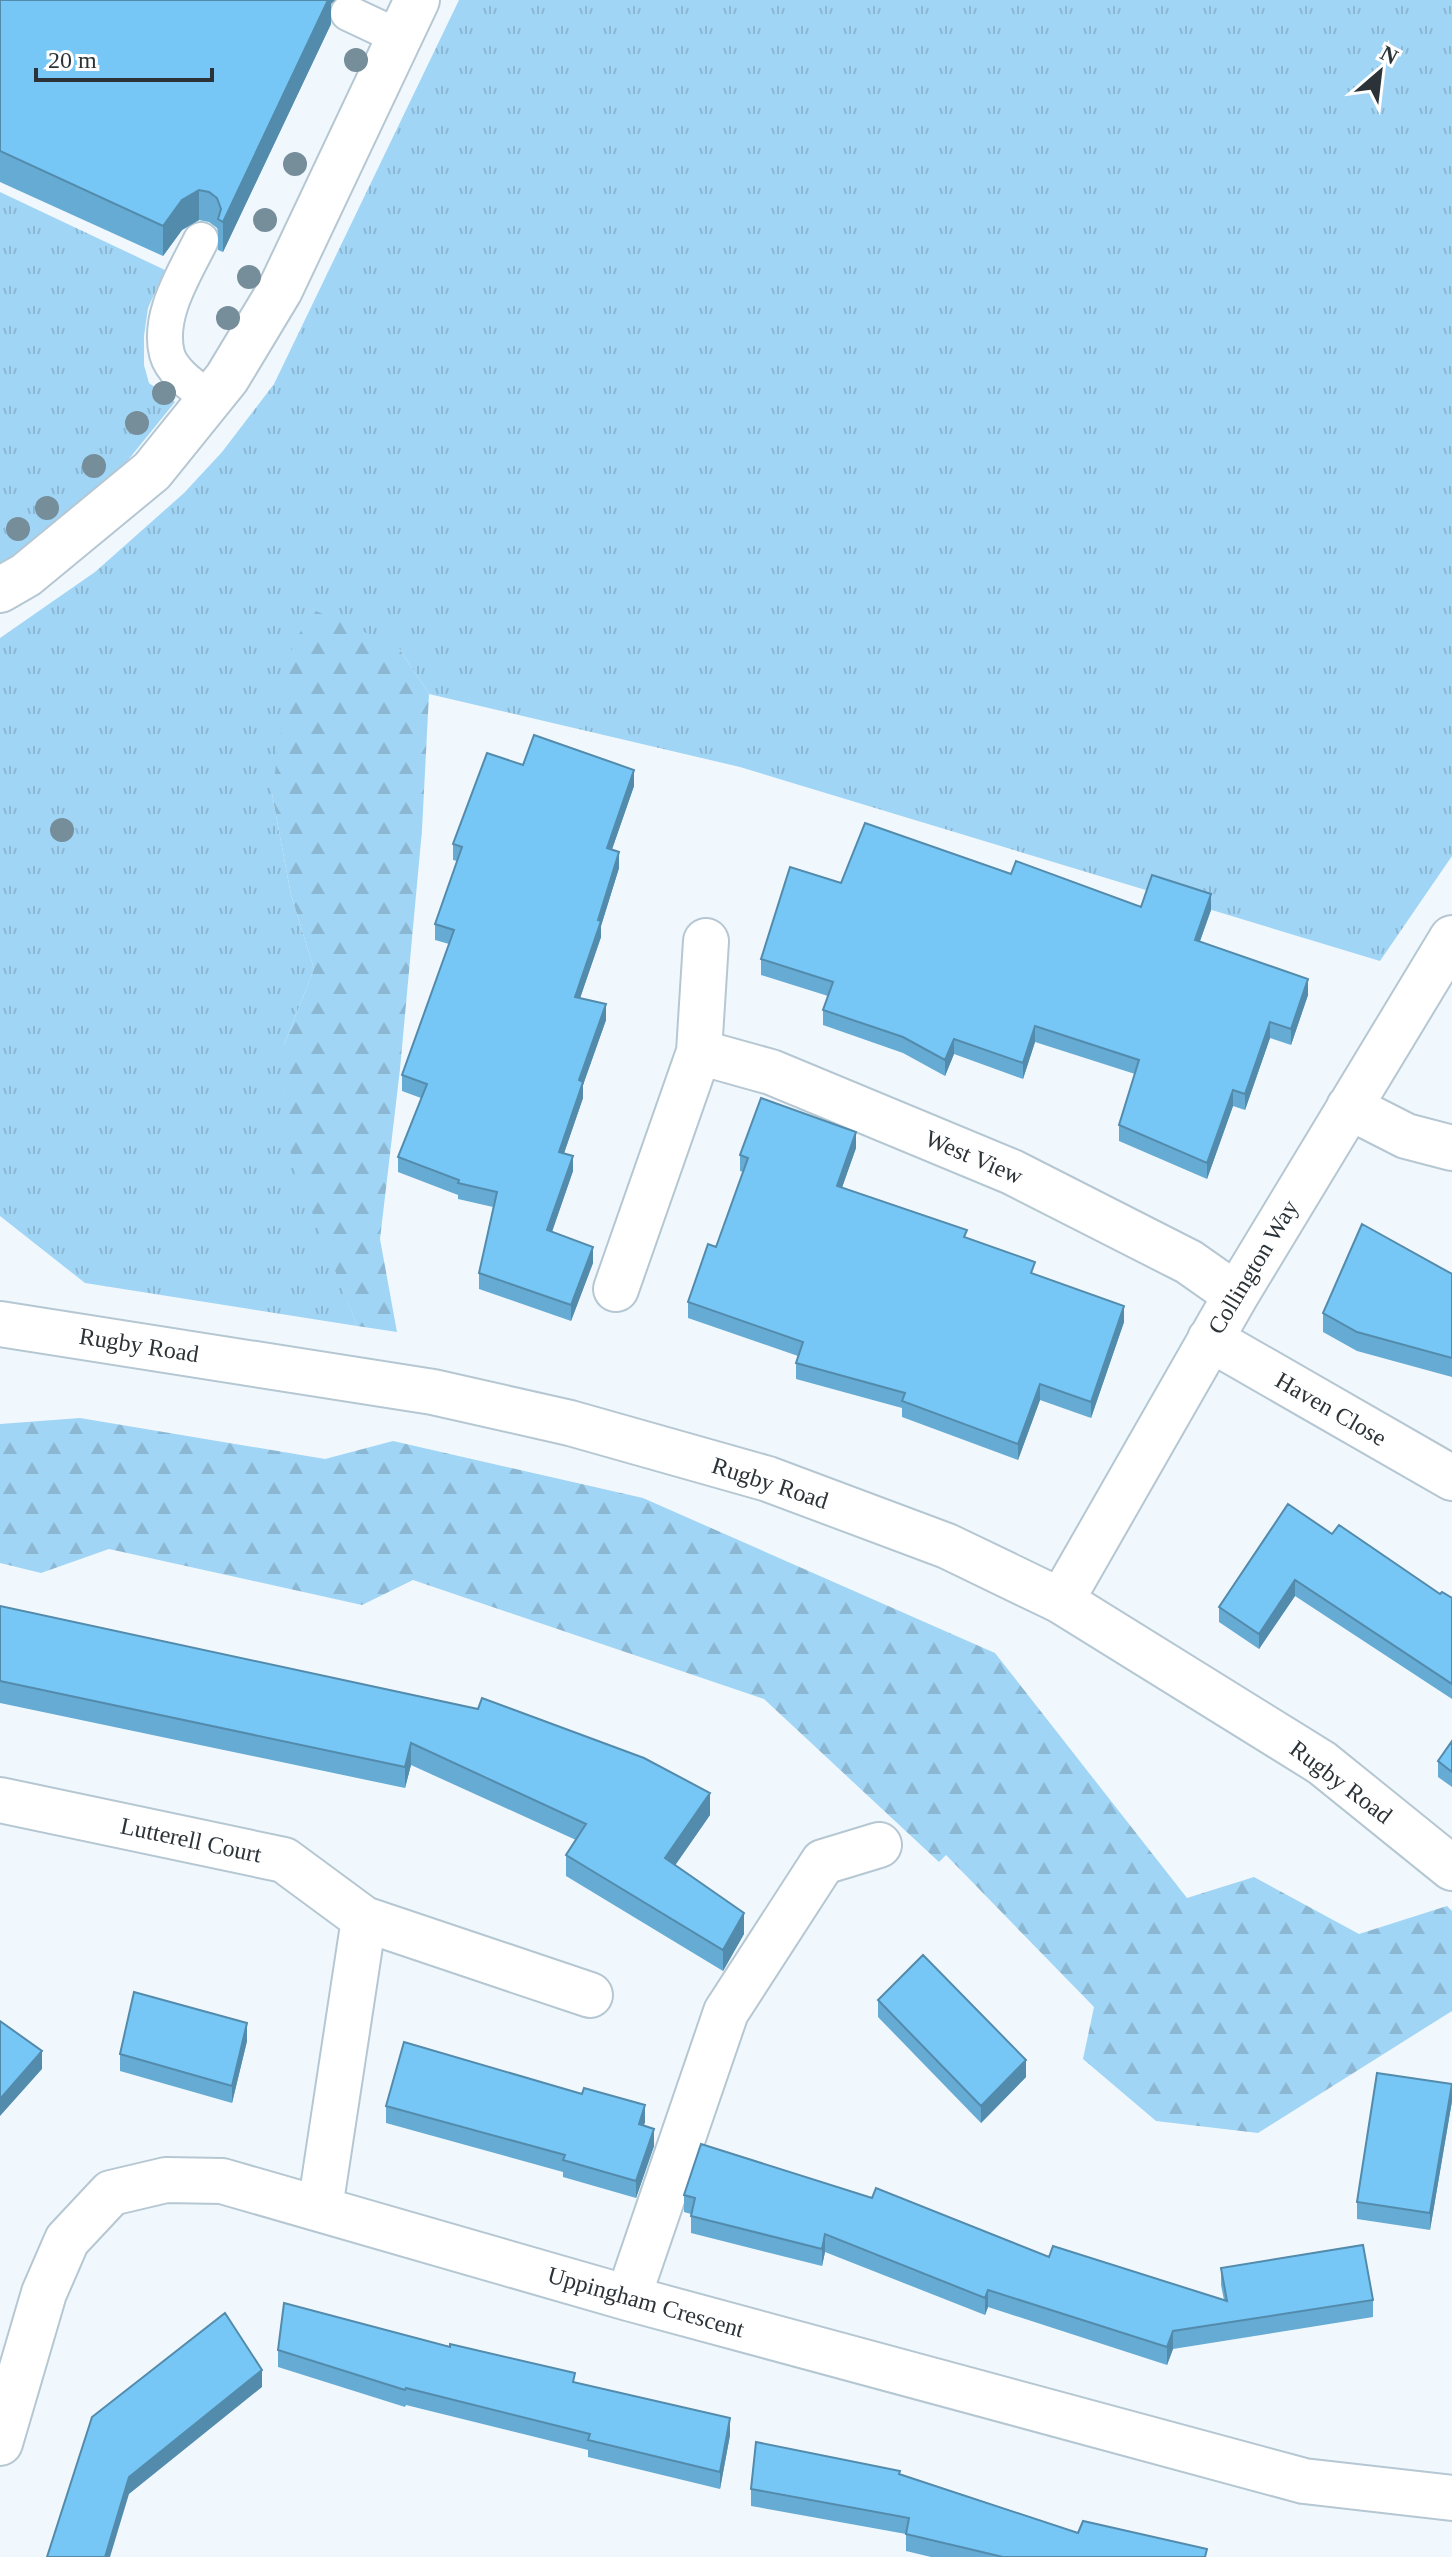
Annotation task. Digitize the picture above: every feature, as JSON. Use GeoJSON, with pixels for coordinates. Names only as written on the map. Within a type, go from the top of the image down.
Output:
{"type":"FeatureCollection","features":[{"type":"Feature","properties":{"kind":"street"},"geometry":{"type":"LineString","coordinates":[[0,590],[26,575],[152,471],[227,378],[280,290],[408,18]]}},
{"type":"Feature","properties":{"kind":"street","name":"Collington Way"},"geometry":{"type":"LineString","coordinates":[[1061,1601],[1210,1339],[1452,938]]}},
{"type":"Feature","properties":{"kind":"street"},"geometry":{"type":"LineString","coordinates":[[616,1289],[699,1052],[706,941]]}},
{"type":"Feature","properties":{"kind":"street","name":"West View"},"geometry":{"type":"LineString","coordinates":[[699,1052],[771,1072],[1012,1172],[1189,1262],[1236,1295]]}},
{"type":"Feature","properties":{"kind":"street"},"geometry":{"type":"LineString","coordinates":[[1349,1107],[1406,1136],[1452,1148]]}},
{"type":"Feature","properties":{"kind":"street","name":"Rugby Road"},"geometry":{"type":"LineString","coordinates":[[0,1324],[419,1389],[570,1423],[768,1479],[947,1546],[1061,1601],[1322,1763],[1452,1868]]}},
{"type":"Feature","properties":{"kind":"street","name":"Haven Close"},"geometry":{"type":"LineString","coordinates":[[1210,1339],[1452,1478]]}},
{"type":"Feature","properties":{"kind":"street","name":"Lutterell Court"},"geometry":{"type":"LineString","coordinates":[[0,1800],[284,1860],[364,1919],[590,1995]]}},
{"type":"Feature","properties":{"kind":"street"},"geometry":{"type":"LineString","coordinates":[[628,2298],[726,2012],[823,1862],[879,1845]]}},
{"type":"Feature","properties":{"kind":"street"},"geometry":{"type":"LineString","coordinates":[[320,2208],[364,1919]]}},
{"type":"Feature","properties":{"kind":"street","name":"Uppingham Crescent"},"geometry":{"type":"LineString","coordinates":[[0,2443],[44,2293],[67,2240],[111,2193],[166,2180],[222,2181],[628,2298],[1304,2481],[1452,2498]]}},
{"type":"Feature","properties":{"kind":"lane"},"geometry":{"type":"LineString","coordinates":[[348,13],[408,18]]}},
{"type":"Feature","properties":{"kind":"lane"},"geometry":{"type":"LineString","coordinates":[[201,240],[174,295],[166,329],[167,356],[183,378],[210,399]]}},
{"type":"Feature","properties":{"kind":"green space"},"geometry":{"type":"Polygon","coordinates":[[[459,0],[1452,0],[1452,856],[1380,961],[740,767],[429,694],[398,647],[272,794],[291,895],[314,969],[284,1045],[329,1253],[357,1326],[85,1283],[0,1216],[0,638],[95,572],[184,493],[222,452],[274,384],[459,0]]]}},
{"type":"Feature","properties":{"kind":"green space"},"geometry":{"type":"Polygon","coordinates":[[[0,192],[165,270],[148,308],[144,365],[149,383],[175,402],[124,465],[31,546],[0,564],[0,192]]]}},
{"type":"Feature","properties":{"kind":"green space"},"geometry":{"type":"Polygon","coordinates":[[[316,611],[398,647],[429,694],[422,830],[400,1069],[380,1239],[397,1332],[357,1326],[293,1164],[280,1101],[284,1045],[314,969],[291,895],[272,794],[293,642],[316,611]]]}},
{"type":"Feature","properties":{"kind":"green space"},"geometry":{"type":"Polygon","coordinates":[[[80,1418],[325,1459],[393,1441],[643,1498],[995,1653],[1187,1898],[1254,1877],[1359,1934],[1447,1906],[1452,1911],[1452,2011],[1258,2133],[1156,2121],[1083,2059],[1094,2007],[946,1855],[939,1862],[764,1699],[413,1580],[362,1605],[109,1549],[41,1573],[0,1563],[0,1424],[80,1418]]]}},
{"type":"Feature","properties":{"kind":"building"},"geometry":{"type":"Polygon","coordinates":[[[0,0],[328,0],[223,222],[218,219],[221,209],[217,198],[199,190],[182,200],[163,226],[0,151],[0,0]]]}},
{"type":"Feature","properties":{"kind":"building"},"geometry":{"type":"Polygon","coordinates":[[[534,735],[634,770],[607,848],[619,852],[598,920],[601,921],[575,997],[606,1004],[579,1080],[583,1082],[559,1152],[573,1156],[547,1230],[593,1247],[571,1305],[479,1273],[497,1192],[458,1183],[459,1180],[398,1157],[427,1084],[402,1075],[454,930],[435,924],[462,847],[453,844],[487,753],[523,765],[534,735]]]}},
{"type":"Feature","properties":{"kind":"building"},"geometry":{"type":"Polygon","coordinates":[[[865,823],[1011,874],[1016,861],[1141,907],[1152,875],[1211,894],[1195,940],[1308,979],[1291,1029],[1270,1022],[1245,1094],[1233,1090],[1207,1163],[1119,1125],[1139,1060],[1035,1026],[1023,1063],[954,1039],[945,1060],[903,1037],[823,1010],[833,982],[761,959],[790,867],[841,883],[865,823]]]}},
{"type":"Feature","properties":{"kind":"building"},"geometry":{"type":"Polygon","coordinates":[[[761,1098],[856,1132],[837,1186],[967,1230],[964,1237],[1035,1262],[1031,1273],[1124,1306],[1091,1402],[1040,1384],[1018,1444],[902,1401],[905,1393],[796,1363],[803,1342],[688,1302],[708,1244],[716,1247],[748,1158],[740,1155],[761,1098]]]}},
{"type":"Feature","properties":{"kind":"building"},"geometry":{"type":"Polygon","coordinates":[[[1362,1224],[1452,1274],[1452,1358],[1357,1332],[1323,1313],[1362,1224]]]}},
{"type":"Feature","properties":{"kind":"building"},"geometry":{"type":"Polygon","coordinates":[[[1288,1504],[1332,1534],[1339,1525],[1440,1594],[1442,1592],[1452,1598],[1452,1684],[1295,1580],[1259,1634],[1219,1607],[1288,1504]]]}},
{"type":"Feature","properties":{"kind":"building"},"geometry":{"type":"Polygon","coordinates":[[[0,1606],[478,1709],[482,1698],[644,1758],[710,1793],[665,1858],[744,1913],[723,1950],[566,1855],[586,1824],[411,1743],[405,1767],[0,1681],[0,1606]]]}},
{"type":"Feature","properties":{"kind":"building"},"geometry":{"type":"Polygon","coordinates":[[[1452,1741],[1452,1772],[1438,1761],[1452,1741]]]}},
{"type":"Feature","properties":{"kind":"building"},"geometry":{"type":"Polygon","coordinates":[[[923,1955],[1026,2060],[981,2106],[878,2000],[923,1955]]]}},
{"type":"Feature","properties":{"kind":"building"},"geometry":{"type":"Polygon","coordinates":[[[134,1992],[247,2023],[232,2086],[120,2054],[134,1992]]]}},
{"type":"Feature","properties":{"kind":"building"},"geometry":{"type":"Polygon","coordinates":[[[0,2021],[42,2051],[0,2099],[0,2021]]]}},
{"type":"Feature","properties":{"kind":"building"},"geometry":{"type":"Polygon","coordinates":[[[404,2042],[582,2094],[584,2088],[645,2105],[639,2124],[654,2129],[636,2181],[563,2160],[565,2155],[386,2106],[404,2042]]]}},
{"type":"Feature","properties":{"kind":"building"},"geometry":{"type":"Polygon","coordinates":[[[1377,2073],[1452,2084],[1430,2213],[1357,2202],[1377,2073]]]}},
{"type":"Feature","properties":{"kind":"building"},"geometry":{"type":"Polygon","coordinates":[[[701,2144],[872,2198],[876,2188],[1049,2257],[1053,2246],[1227,2301],[1221,2268],[1363,2245],[1373,2300],[1173,2331],[1167,2347],[988,2290],[985,2298],[825,2234],[822,2249],[691,2216],[695,2198],[684,2195],[701,2144]]]}},
{"type":"Feature","properties":{"kind":"building"},"geometry":{"type":"Polygon","coordinates":[[[284,2303],[450,2347],[450,2344],[575,2373],[573,2382],[730,2418],[720,2472],[588,2440],[590,2434],[405,2390],[278,2350],[284,2303]]]}},
{"type":"Feature","properties":{"kind":"building"},"geometry":{"type":"Polygon","coordinates":[[[225,2313],[262,2370],[129,2477],[105,2557],[47,2557],[92,2417],[225,2313]]]}},
{"type":"Feature","properties":{"kind":"building"},"geometry":{"type":"Polygon","coordinates":[[[756,2442],[900,2471],[899,2474],[1078,2533],[1083,2521],[1207,2549],[1205,2557],[1003,2557],[906,2534],[909,2518],[751,2489],[756,2442]]]}}]}
